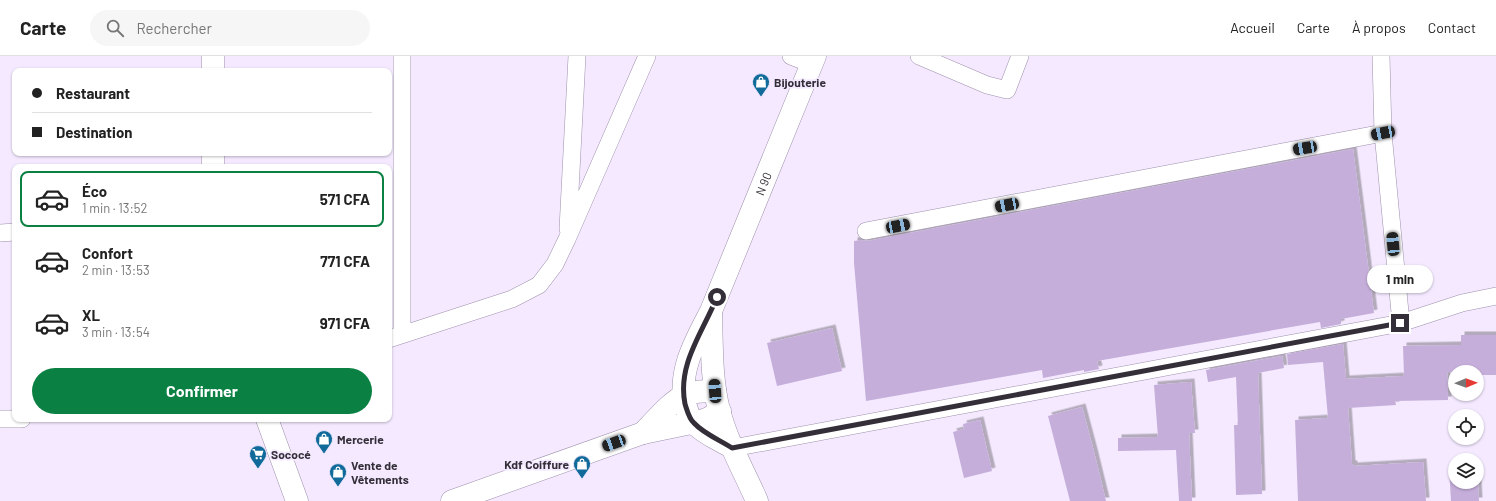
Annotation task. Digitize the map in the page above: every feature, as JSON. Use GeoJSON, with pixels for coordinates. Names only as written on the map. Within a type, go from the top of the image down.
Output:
{"type":"FeatureCollection","features":[{"type":"Feature","properties":{"kind":"street"},"geometry":{"type":"LineString","coordinates":[[213,56],[213,68]]}},
{"type":"Feature","properties":{"kind":"street"},"geometry":{"type":"LineString","coordinates":[[402,56],[396,336],[512,300],[538,285],[555,264],[567,240],[648,56]]}},
{"type":"Feature","properties":{"kind":"street"},"geometry":{"type":"LineString","coordinates":[[567,240],[577,56]]}},
{"type":"Feature","properties":{"kind":"street"},"geometry":{"type":"LineString","coordinates":[[791,56],[813,60]]}},
{"type":"Feature","properties":{"kind":"street"},"geometry":{"type":"LineString","coordinates":[[919,56],[986,85],[1007,90],[1020,56]]}},
{"type":"Feature","properties":{"kind":"street"},"geometry":{"type":"LineString","coordinates":[[1381,56],[1383,133],[1400,323]]}},
{"type":"Feature","properties":{"kind":"street","name":"N 90"},"geometry":{"type":"LineString","coordinates":[[692,422],[687,410],[684,395],[684,378],[688,359],[711,311],[813,60]]}},
{"type":"Feature","properties":{"kind":"street"},"geometry":{"type":"LineString","coordinates":[[866,232],[1383,133]]}},
{"type":"Feature","properties":{"kind":"street"},"geometry":{"type":"LineString","coordinates":[[0,232],[12,232]]}},
{"type":"Feature","properties":{"kind":"street"},"geometry":{"type":"LineString","coordinates":[[692,422],[701,430],[732,448],[1400,323],[1462,303],[1496,296]]}},
{"type":"Feature","properties":{"kind":"street","name":"N 90"},"geometry":{"type":"LineString","coordinates":[[711,311],[718,401],[732,448],[758,501]]}},
{"type":"Feature","properties":{"kind":"street"},"geometry":{"type":"LineString","coordinates":[[452,501],[643,432],[709,418],[718,401],[703,391],[684,395],[665,410],[643,432]]}},
{"type":"Feature","properties":{"kind":"street"},"geometry":{"type":"LineString","coordinates":[[0,419],[12,419]]}},
{"type":"Feature","properties":{"kind":"street"},"geometry":{"type":"LineString","coordinates":[[268,422],[298,501]]}},
{"type":"Feature","properties":{"kind":"building"},"geometry":{"type":"Polygon","coordinates":[[[1353,149],[1374,313],[1341,319],[1341,324],[1321,328],[1320,322],[1097,361],[1099,369],[1084,372],[1084,370],[1043,378],[1042,370],[866,401],[854,263],[854,241],[868,241],[1353,149]]]}},
{"type":"Feature","properties":{"kind":"building"},"geometry":{"type":"Polygon","coordinates":[[[832,328],[842,371],[777,386],[767,343],[832,328]]]}},
{"type":"Feature","properties":{"kind":"building"},"geometry":{"type":"Polygon","coordinates":[[[1461,335],[1496,335],[1496,375],[1484,375],[1484,365],[1448,365],[1448,400],[1395,401],[1396,405],[1348,408],[1352,464],[1354,464],[1354,466],[1423,462],[1426,501],[1298,501],[1295,420],[1328,418],[1323,362],[1288,365],[1287,354],[1343,344],[1346,379],[1404,376],[1403,346],[1461,345],[1461,335]]]}},
{"type":"Feature","properties":{"kind":"building"},"geometry":{"type":"Polygon","coordinates":[[[1282,356],[1284,368],[1258,373],[1262,494],[1236,495],[1234,425],[1238,425],[1236,377],[1208,382],[1206,370],[1282,356]]]}},
{"type":"Feature","properties":{"kind":"building"},"geometry":{"type":"Polygon","coordinates":[[[1191,382],[1195,433],[1189,433],[1192,501],[1179,501],[1176,450],[1118,451],[1118,438],[1158,437],[1154,385],[1191,382]]]}},
{"type":"Feature","properties":{"kind":"building"},"geometry":{"type":"Polygon","coordinates":[[[1082,407],[1106,501],[1070,501],[1048,416],[1082,407]]]}},
{"type":"Feature","properties":{"kind":"building"},"geometry":{"type":"Polygon","coordinates":[[[980,420],[992,471],[964,478],[953,432],[964,429],[963,424],[980,420]]]}},
{"type":"Feature","properties":{"kind":"building"},"geometry":{"type":"Polygon","coordinates":[[[1450,489],[1478,489],[1479,501],[1451,501],[1450,489]]]}},
{"type":"Feature","properties":{"kind":"place","name":"Bijouterie"},"geometry":{"type":"Point","coordinates":[761,97]}},
{"type":"Feature","properties":{"kind":"place","name":"Mercerie"},"geometry":{"type":"Point","coordinates":[324,454]}},
{"type":"Feature","properties":{"kind":"place","name":"Sococé"},"geometry":{"type":"Point","coordinates":[258,469]}},
{"type":"Feature","properties":{"kind":"place","name":"Kdf Coiffure"},"geometry":{"type":"Point","coordinates":[582,479]}},
{"type":"Feature","properties":{"kind":"place","name":"Vente de Vêtements"},"geometry":{"type":"Point","coordinates":[338,487]}},
{"type":"Feature","properties":{"kind":"route"},"geometry":{"type":"LineString","coordinates":[[717,297],[688,359],[684,378],[684,395],[687,410],[692,422],[701,430],[732,448],[1400,323]]}}]}
